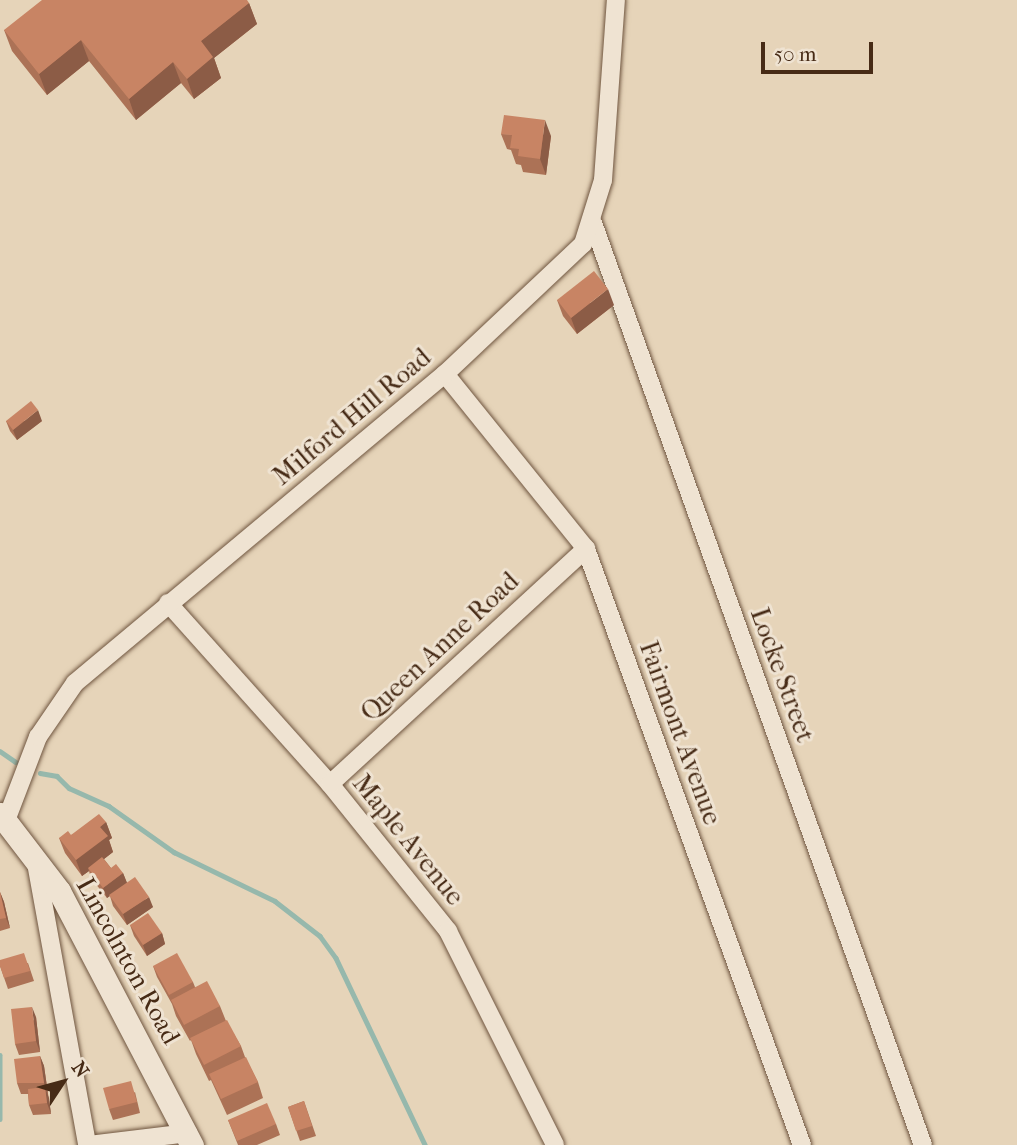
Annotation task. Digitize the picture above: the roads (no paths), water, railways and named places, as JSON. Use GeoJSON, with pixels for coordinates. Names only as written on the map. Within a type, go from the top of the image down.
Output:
{"type":"FeatureCollection","features":[{"type":"Feature","properties":{"kind":"street","name":"Milford Hill Road"},"geometry":{"type":"LineString","coordinates":[[3,816],[38,737],[75,683],[445,374],[569,260],[593,223],[603,180],[616,0]]}},
{"type":"Feature","properties":{"kind":"street","name":"Locke Street"},"geometry":{"type":"LineString","coordinates":[[593,223],[923,1145]]}},
{"type":"Feature","properties":{"kind":"street","name":"Fairmont Avenue"},"geometry":{"type":"LineString","coordinates":[[445,374],[586,549],[802,1145]]}},
{"type":"Feature","properties":{"kind":"street","name":"Queen Anne Road"},"geometry":{"type":"LineString","coordinates":[[330,784],[586,549]]}},
{"type":"Feature","properties":{"kind":"street","name":"Maple Avenue"},"geometry":{"type":"LineString","coordinates":[[168,603],[330,784],[448,931],[555,1145]]}},
{"type":"Feature","properties":{"kind":"street","name":"Lincolnton Road"},"geometry":{"type":"LineString","coordinates":[[3,816],[34,853],[59,891],[190,1139]]}},
{"type":"Feature","properties":{"kind":"street"},"geometry":{"type":"LineString","coordinates":[[34,853],[88,1145],[190,1139]]}},
{"type":"Feature","properties":{"kind":"waterway"},"geometry":{"type":"LineString","coordinates":[[0,751],[16,762]]}},
{"type":"Feature","properties":{"kind":"waterway"},"geometry":{"type":"LineString","coordinates":[[40,773],[57,776],[69,788],[109,806],[174,852],[275,901],[320,936],[336,958],[425,1145]]}},
{"type":"Feature","properties":{"kind":"waterway"},"geometry":{"type":"LineString","coordinates":[[0,1055],[0,1119]]}}]}
